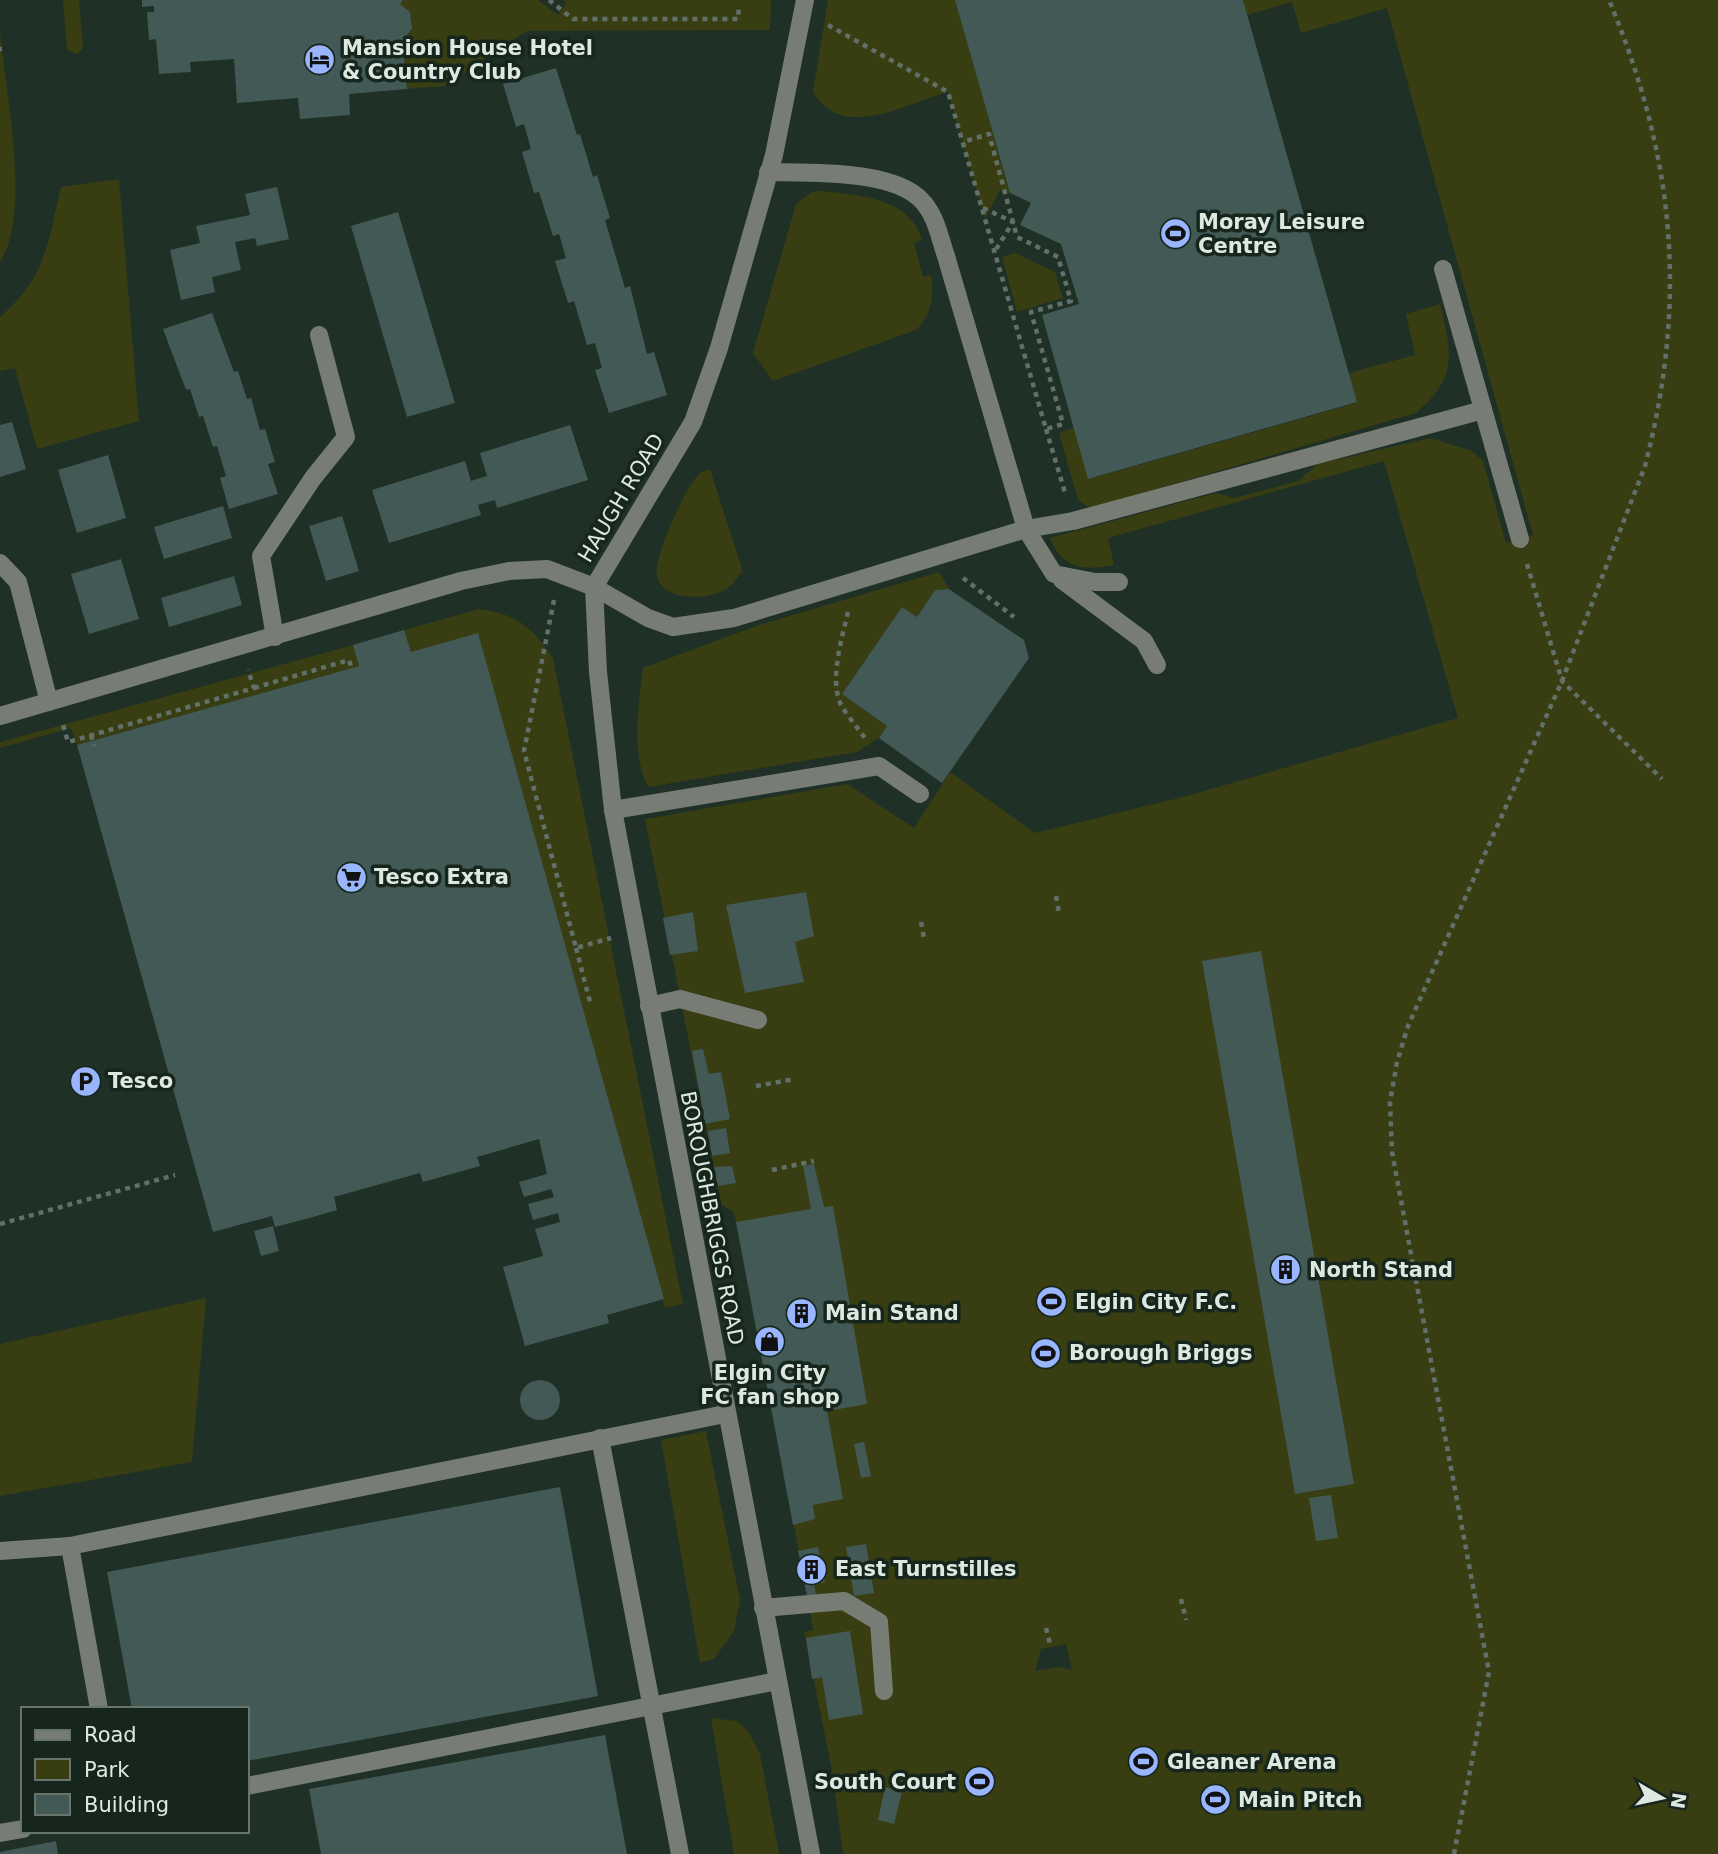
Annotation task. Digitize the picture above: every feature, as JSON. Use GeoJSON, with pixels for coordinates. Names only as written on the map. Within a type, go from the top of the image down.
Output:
{"type":"FeatureCollection","features":[{"type":"Feature","properties":{"kind":"street","name":"HAUGH ROAD"},"geometry":{"type":"LineString","coordinates":[[0,716],[461,581],[509,571],[547,569],[594,587],[693,422],[719,348],[768,172],[804,6]]}},
{"type":"Feature","properties":{"kind":"street"},"geometry":{"type":"LineString","coordinates":[[768,172],[845,174],[880,180],[923,201],[932,215],[946,256],[1026,529],[1054,574],[1144,641],[1157,665]]}},
{"type":"Feature","properties":{"kind":"street"},"geometry":{"type":"LineString","coordinates":[[1443,270],[1520,539]]}},
{"type":"Feature","properties":{"kind":"street"},"geometry":{"type":"LineString","coordinates":[[275,637],[261,556],[346,437],[319,335]]}},
{"type":"Feature","properties":{"kind":"street"},"geometry":{"type":"LineString","coordinates":[[594,587],[648,618],[673,627],[734,618],[1026,529],[1073,521],[1483,410]]}},
{"type":"Feature","properties":{"kind":"street"},"geometry":{"type":"LineString","coordinates":[[0,564],[18,582],[48,702]]}},
{"type":"Feature","properties":{"kind":"street"},"geometry":{"type":"LineString","coordinates":[[1054,574],[1095,583],[1119,582]]}},
{"type":"Feature","properties":{"kind":"street","name":"BOROUGHBRIGGS ROAD"},"geometry":{"type":"LineString","coordinates":[[594,587],[598,672],[613,810],[725,1413],[811,1854]]}},
{"type":"Feature","properties":{"kind":"street"},"geometry":{"type":"LineString","coordinates":[[613,810],[879,766],[920,794]]}},
{"type":"Feature","properties":{"kind":"street"},"geometry":{"type":"LineString","coordinates":[[649,1006],[680,999],[758,1020]]}},
{"type":"Feature","properties":{"kind":"street"},"geometry":{"type":"LineString","coordinates":[[0,1551],[70,1546],[725,1413]]}},
{"type":"Feature","properties":{"kind":"street"},"geometry":{"type":"LineString","coordinates":[[600,1438],[680,1854]]}},
{"type":"Feature","properties":{"kind":"street"},"geometry":{"type":"LineString","coordinates":[[70,1546],[99,1707]]}},
{"type":"Feature","properties":{"kind":"street"},"geometry":{"type":"LineString","coordinates":[[763,1608],[844,1601],[878,1622],[884,1691]]}},
{"type":"Feature","properties":{"kind":"street"},"geometry":{"type":"LineString","coordinates":[[248,1786],[777,1681]]}},
{"type":"Feature","properties":{"kind":"street"},"geometry":{"type":"LineString","coordinates":[[0,1833],[21,1829]]}},
{"type":"Feature","properties":{"kind":"path"},"geometry":{"type":"LineString","coordinates":[[549,0],[573,19],[738,19],[739,5]]}},
{"type":"Feature","properties":{"kind":"path"},"geometry":{"type":"LineString","coordinates":[[1454,1854],[1489,1672],[1409,1255],[1390,1140],[1390,1102],[1397,1062],[1408,1026],[1562,681],[1645,466],[1667,354],[1672,285],[1670,229],[1660,163],[1643,90],[1609,0]]}},
{"type":"Feature","properties":{"kind":"path"},"geometry":{"type":"LineString","coordinates":[[804,6],[948,92],[1073,521]]}},
{"type":"Feature","properties":{"kind":"path"},"geometry":{"type":"LineString","coordinates":[[963,142],[989,134],[1017,237],[1058,257],[1071,301],[1031,312],[1063,424],[1046,429]]}},
{"type":"Feature","properties":{"kind":"path"},"geometry":{"type":"LineString","coordinates":[[982,208],[1013,222]]}},
{"type":"Feature","properties":{"kind":"path"},"geometry":{"type":"LineString","coordinates":[[995,251],[1013,222]]}},
{"type":"Feature","properties":{"kind":"path"},"geometry":{"type":"LineString","coordinates":[[1520,539],[1562,681],[1662,779]]}},
{"type":"Feature","properties":{"kind":"path"},"geometry":{"type":"LineString","coordinates":[[946,553],[950,568],[1014,617]]}},
{"type":"Feature","properties":{"kind":"path"},"geometry":{"type":"LineString","coordinates":[[559,575],[524,751],[590,1002]]}},
{"type":"Feature","properties":{"kind":"path"},"geometry":{"type":"LineString","coordinates":[[855,581],[836,676],[837,694],[842,706],[870,744]]}},
{"type":"Feature","properties":{"kind":"path"},"geometry":{"type":"LineString","coordinates":[[241,647],[254,688]]}},
{"type":"Feature","properties":{"kind":"path"},"geometry":{"type":"LineString","coordinates":[[68,742],[349,660],[352,669]]}},
{"type":"Feature","properties":{"kind":"path"},"geometry":{"type":"LineString","coordinates":[[90,735],[94,746]]}},
{"type":"Feature","properties":{"kind":"path"},"geometry":{"type":"LineString","coordinates":[[1056,896],[1059,913]]}},
{"type":"Feature","properties":{"kind":"path"},"geometry":{"type":"LineString","coordinates":[[920,922],[924,937]]}},
{"type":"Feature","properties":{"kind":"path"},"geometry":{"type":"LineString","coordinates":[[576,948],[636,931]]}},
{"type":"Feature","properties":{"kind":"path"},"geometry":{"type":"LineString","coordinates":[[756,1086],[795,1079]]}},
{"type":"Feature","properties":{"kind":"path"},"geometry":{"type":"LineString","coordinates":[[772,1170],[814,1161]]}},
{"type":"Feature","properties":{"kind":"path"},"geometry":{"type":"LineString","coordinates":[[0,1224],[175,1175]]}},
{"type":"Feature","properties":{"kind":"path"},"geometry":{"type":"LineString","coordinates":[[1181,1599],[1186,1620]]}},
{"type":"Feature","properties":{"kind":"path"},"geometry":{"type":"LineString","coordinates":[[1046,1628],[1050,1644]]}},
{"type":"Feature","properties":{"kind":"green space"},"geometry":{"type":"Polygon","coordinates":[[[63,0],[79,0],[83,48],[77,54],[67,50],[63,0]]]}},
{"type":"Feature","properties":{"kind":"green space"},"geometry":{"type":"Polygon","coordinates":[[[403,0],[538,0],[558,15],[566,3],[563,0],[771,0],[770,30],[527,31],[444,86],[407,89],[402,41],[412,29],[410,12],[400,4],[403,0]]]}},
{"type":"Feature","properties":{"kind":"green space"},"geometry":{"type":"Polygon","coordinates":[[[828,0],[955,0],[1010,193],[1000,190],[985,219],[948,92],[894,110],[857,117],[840,115],[825,107],[813,92],[828,0]]]}},
{"type":"Feature","properties":{"kind":"green space"},"geometry":{"type":"Polygon","coordinates":[[[1243,0],[1718,0],[1718,1854],[843,1854],[832,1770],[804,1632],[813,1630],[809,1604],[736,1222],[734,1212],[721,1204],[645,819],[847,784],[914,828],[950,772],[1035,833],[1183,797],[1458,718],[1384,461],[1108,538],[1114,565],[1093,568],[1068,562],[1050,538],[1216,493],[1234,498],[1298,481],[1318,464],[1430,438],[1472,451],[1483,461],[1506,543],[1533,535],[1387,8],[1301,33],[1292,2],[1247,15],[1243,0]],[[1066,1644],[1041,1649],[1035,1671],[1058,1667],[1072,1670],[1066,1644]]]}},
{"type":"Feature","properties":{"kind":"green space"},"geometry":{"type":"Polygon","coordinates":[[[0,31],[11,117],[15,183],[14,213],[9,240],[0,262],[0,31]]]}},
{"type":"Feature","properties":{"kind":"green space"},"geometry":{"type":"Polygon","coordinates":[[[119,179],[139,421],[37,449],[15,368],[0,371],[0,317],[16,302],[36,273],[48,243],[61,187],[119,179]]]}},
{"type":"Feature","properties":{"kind":"green space"},"geometry":{"type":"Polygon","coordinates":[[[821,191],[881,201],[907,215],[922,240],[914,243],[923,277],[931,275],[931,304],[926,318],[916,330],[773,381],[753,353],[796,204],[812,192],[821,191]]]}},
{"type":"Feature","properties":{"kind":"green space"},"geometry":{"type":"Polygon","coordinates":[[[1015,253],[1055,272],[1063,298],[1017,312],[1002,257],[1015,253]]]}},
{"type":"Feature","properties":{"kind":"green space"},"geometry":{"type":"Polygon","coordinates":[[[1440,304],[1449,351],[1448,364],[1439,388],[1416,413],[1099,506],[1088,507],[1078,500],[1059,433],[1074,428],[1089,479],[1356,403],[1349,373],[1415,355],[1406,314],[1440,304]]]}},
{"type":"Feature","properties":{"kind":"green space"},"geometry":{"type":"Polygon","coordinates":[[[710,469],[743,572],[720,592],[700,597],[678,595],[661,585],[657,576],[660,554],[672,522],[694,480],[700,473],[710,469]]]}},
{"type":"Feature","properties":{"kind":"green space"},"geometry":{"type":"Polygon","coordinates":[[[939,572],[949,589],[935,590],[917,617],[902,607],[842,694],[887,726],[879,738],[857,752],[648,787],[642,773],[637,744],[643,668],[759,625],[939,572]]]}},
{"type":"Feature","properties":{"kind":"green space"},"geometry":{"type":"Polygon","coordinates":[[[479,609],[504,614],[522,624],[538,638],[553,658],[683,1304],[665,1308],[478,634],[411,652],[404,630],[479,609]]]}},
{"type":"Feature","properties":{"kind":"green space"},"geometry":{"type":"Polygon","coordinates":[[[353,645],[359,666],[77,745],[71,728],[0,748],[0,742],[353,645]]]}},
{"type":"Feature","properties":{"kind":"green space"},"geometry":{"type":"Polygon","coordinates":[[[206,1298],[192,1462],[0,1496],[0,1344],[206,1298]]]}},
{"type":"Feature","properties":{"kind":"green space"},"geometry":{"type":"Polygon","coordinates":[[[706,1431],[740,1600],[734,1631],[714,1659],[700,1663],[661,1440],[706,1431]]]}},
{"type":"Feature","properties":{"kind":"green space"},"geometry":{"type":"Polygon","coordinates":[[[711,1718],[737,1721],[748,1731],[760,1754],[779,1854],[734,1854],[711,1718]]]}},
{"type":"Feature","properties":{"kind":"building","name":"Mansion House Hotel & Country Club"},"geometry":{"type":"Polygon","coordinates":[[[142,0],[403,0],[400,4],[410,12],[412,29],[402,41],[407,89],[349,94],[350,115],[300,119],[298,98],[237,103],[234,59],[190,62],[191,72],[159,74],[156,39],[149,40],[147,12],[154,12],[154,6],[142,7],[142,0]]]}},
{"type":"Feature","properties":{"kind":"building","name":"Moray Leisure Centre"},"geometry":{"type":"Polygon","coordinates":[[[955,0],[1243,0],[1357,402],[1088,479],[1042,315],[1079,304],[1061,244],[1020,225],[1031,203],[1010,193],[955,0]]]}},
{"type":"Feature","properties":{"kind":"building"},"geometry":{"type":"Polygon","coordinates":[[[556,68],[593,177],[597,175],[610,218],[605,220],[625,288],[630,286],[647,354],[654,352],[667,395],[609,413],[595,370],[602,368],[595,343],[587,345],[574,301],[568,303],[555,261],[566,258],[559,234],[553,236],[539,192],[534,193],[522,152],[531,149],[524,124],[516,127],[503,84],[556,68]]]}},
{"type":"Feature","properties":{"kind":"building"},"geometry":{"type":"Polygon","coordinates":[[[277,187],[289,239],[257,246],[255,238],[235,242],[241,270],[212,277],[215,292],[181,300],[170,250],[200,243],[196,226],[250,215],[245,194],[277,187]]]}},
{"type":"Feature","properties":{"kind":"building"},"geometry":{"type":"Polygon","coordinates":[[[398,212],[455,403],[407,417],[351,226],[398,212]]]}},
{"type":"Feature","properties":{"kind":"building"},"geometry":{"type":"Polygon","coordinates":[[[212,313],[234,372],[238,371],[247,399],[251,398],[260,430],[265,429],[275,462],[268,464],[278,494],[229,509],[220,478],[226,476],[217,446],[213,447],[203,416],[199,417],[190,389],[186,390],[163,329],[212,313]]]}},
{"type":"Feature","properties":{"kind":"building"},"geometry":{"type":"Polygon","coordinates":[[[12,422],[26,469],[0,477],[0,425],[12,422]]]}},
{"type":"Feature","properties":{"kind":"building"},"geometry":{"type":"Polygon","coordinates":[[[570,425],[588,480],[497,508],[495,500],[478,505],[481,515],[389,543],[372,490],[465,461],[471,481],[487,476],[480,453],[570,425]]]}},
{"type":"Feature","properties":{"kind":"building"},"geometry":{"type":"Polygon","coordinates":[[[108,455],[126,518],[77,533],[58,470],[108,455]]]}},
{"type":"Feature","properties":{"kind":"building"},"geometry":{"type":"Polygon","coordinates":[[[223,506],[232,538],[164,559],[154,527],[223,506]]]}},
{"type":"Feature","properties":{"kind":"building"},"geometry":{"type":"Polygon","coordinates":[[[342,516],[359,571],[326,581],[309,526],[342,516]]]}},
{"type":"Feature","properties":{"kind":"building"},"geometry":{"type":"Polygon","coordinates":[[[121,559],[139,619],[89,634],[71,574],[121,559]]]}},
{"type":"Feature","properties":{"kind":"building"},"geometry":{"type":"Polygon","coordinates":[[[234,576],[242,605],[169,627],[161,598],[234,576]]]}},
{"type":"Feature","properties":{"kind":"building"},"geometry":{"type":"Polygon","coordinates":[[[949,589],[1024,640],[1029,658],[942,783],[879,738],[887,726],[842,694],[902,607],[917,617],[935,590],[949,589]]]}},
{"type":"Feature","properties":{"kind":"building","name":"Tesco Extra"},"geometry":{"type":"Polygon","coordinates":[[[404,630],[411,652],[478,633],[664,1299],[607,1315],[609,1323],[525,1346],[503,1267],[543,1256],[535,1229],[560,1222],[558,1213],[533,1220],[528,1204],[554,1197],[551,1189],[524,1197],[519,1182],[547,1174],[539,1139],[477,1157],[480,1166],[423,1182],[420,1173],[334,1197],[337,1210],[313,1217],[275,1227],[272,1216],[213,1232],[77,745],[359,666],[353,645],[404,630]]]}},
{"type":"Feature","properties":{"kind":"building"},"geometry":{"type":"Polygon","coordinates":[[[806,892],[814,936],[795,942],[804,982],[745,993],[726,905],[806,892]]]}},
{"type":"Feature","properties":{"kind":"building"},"geometry":{"type":"Polygon","coordinates":[[[693,912],[698,951],[670,955],[663,918],[693,912]]]}},
{"type":"Feature","properties":{"kind":"building","name":"North Stand"},"geometry":{"type":"Polygon","coordinates":[[[1261,951],[1354,1484],[1295,1494],[1202,961],[1261,951]]]}},
{"type":"Feature","properties":{"kind":"building"},"geometry":{"type":"Polygon","coordinates":[[[703,1049],[709,1074],[721,1072],[730,1119],[705,1124],[692,1051],[703,1049]]]}},
{"type":"Feature","properties":{"kind":"building"},"geometry":{"type":"Polygon","coordinates":[[[726,1128],[730,1153],[712,1156],[708,1131],[726,1128]]]}},
{"type":"Feature","properties":{"kind":"building","name":"Main Stand"},"geometry":{"type":"Polygon","coordinates":[[[814,1164],[824,1207],[833,1206],[867,1404],[827,1411],[843,1499],[813,1505],[815,1519],[793,1525],[736,1222],[811,1209],[803,1166],[814,1164]]]}},
{"type":"Feature","properties":{"kind":"building"},"geometry":{"type":"Polygon","coordinates":[[[732,1166],[736,1183],[718,1186],[714,1167],[732,1166]]]}},
{"type":"Feature","properties":{"kind":"building"},"geometry":{"type":"Polygon","coordinates":[[[273,1226],[279,1251],[261,1256],[254,1231],[273,1226]]]}},
{"type":"Feature","properties":{"kind":"building"},"geometry":{"type":"Polygon","coordinates":[[[540,1380],[554,1386],[560,1400],[554,1414],[540,1420],[526,1414],[520,1400],[526,1386],[540,1380]]]}},
{"type":"Feature","properties":{"kind":"building"},"geometry":{"type":"Polygon","coordinates":[[[864,1442],[871,1476],[861,1478],[854,1444],[864,1442]]]}},
{"type":"Feature","properties":{"kind":"building"},"geometry":{"type":"Polygon","coordinates":[[[560,1487],[598,1696],[248,1761],[248,1707],[132,1707],[107,1572],[560,1487]]]}},
{"type":"Feature","properties":{"kind":"building"},"geometry":{"type":"Polygon","coordinates":[[[1331,1495],[1338,1538],[1316,1541],[1309,1498],[1331,1495]]]}},
{"type":"Feature","properties":{"kind":"building"},"geometry":{"type":"Polygon","coordinates":[[[866,1544],[874,1593],[854,1596],[846,1547],[866,1544]]]}},
{"type":"Feature","properties":{"kind":"building","name":"East Turnstilles"},"geometry":{"type":"Polygon","coordinates":[[[818,1547],[825,1582],[814,1585],[816,1595],[807,1596],[798,1551],[818,1547]]]}},
{"type":"Feature","properties":{"kind":"building"},"geometry":{"type":"Polygon","coordinates":[[[850,1631],[863,1714],[829,1720],[822,1677],[812,1679],[806,1638],[850,1631]]]}},
{"type":"Feature","properties":{"kind":"building"},"geometry":{"type":"Polygon","coordinates":[[[605,1735],[627,1854],[321,1854],[309,1789],[605,1735]]]}},
{"type":"Feature","properties":{"kind":"building"},"geometry":{"type":"Polygon","coordinates":[[[885,1787],[902,1791],[894,1824],[878,1820],[885,1787]]]}},
{"type":"Feature","properties":{"kind":"building"},"geometry":{"type":"Polygon","coordinates":[[[56,1841],[58,1854],[0,1854],[0,1852],[56,1841]]]}},
{"type":"Feature","properties":{"kind":"place","name":"Mansion House Hotel & Country Club"},"geometry":{"type":"Point","coordinates":[319,60]}},
{"type":"Feature","properties":{"kind":"place","name":"Moray Leisure Centre"},"geometry":{"type":"Point","coordinates":[1175,234]}},
{"type":"Feature","properties":{"kind":"place","name":"Tesco Extra"},"geometry":{"type":"Point","coordinates":[351,877]}},
{"type":"Feature","properties":{"kind":"place","name":"Tesco"},"geometry":{"type":"Point","coordinates":[85,1081]}},
{"type":"Feature","properties":{"kind":"place","name":"North Stand"},"geometry":{"type":"Point","coordinates":[1286,1270]}},
{"type":"Feature","properties":{"kind":"place","name":"Elgin City F.C."},"geometry":{"type":"Point","coordinates":[1052,1302]}},
{"type":"Feature","properties":{"kind":"place","name":"Main Stand"},"geometry":{"type":"Point","coordinates":[802,1313]}},
{"type":"Feature","properties":{"kind":"place","name":"Elgin City FC fan shop"},"geometry":{"type":"Point","coordinates":[770,1341]}},
{"type":"Feature","properties":{"kind":"place","name":"Borough Briggs"},"geometry":{"type":"Point","coordinates":[1046,1353]}},
{"type":"Feature","properties":{"kind":"place","name":"East Turnstilles"},"geometry":{"type":"Point","coordinates":[812,1569]}},
{"type":"Feature","properties":{"kind":"place","name":"Gleaner Arena"},"geometry":{"type":"Point","coordinates":[1144,1762]}},
{"type":"Feature","properties":{"kind":"place","name":"South Court"},"geometry":{"type":"Point","coordinates":[979,1782]}},
{"type":"Feature","properties":{"kind":"place","name":"Main Pitch"},"geometry":{"type":"Point","coordinates":[1215,1800]}}]}
